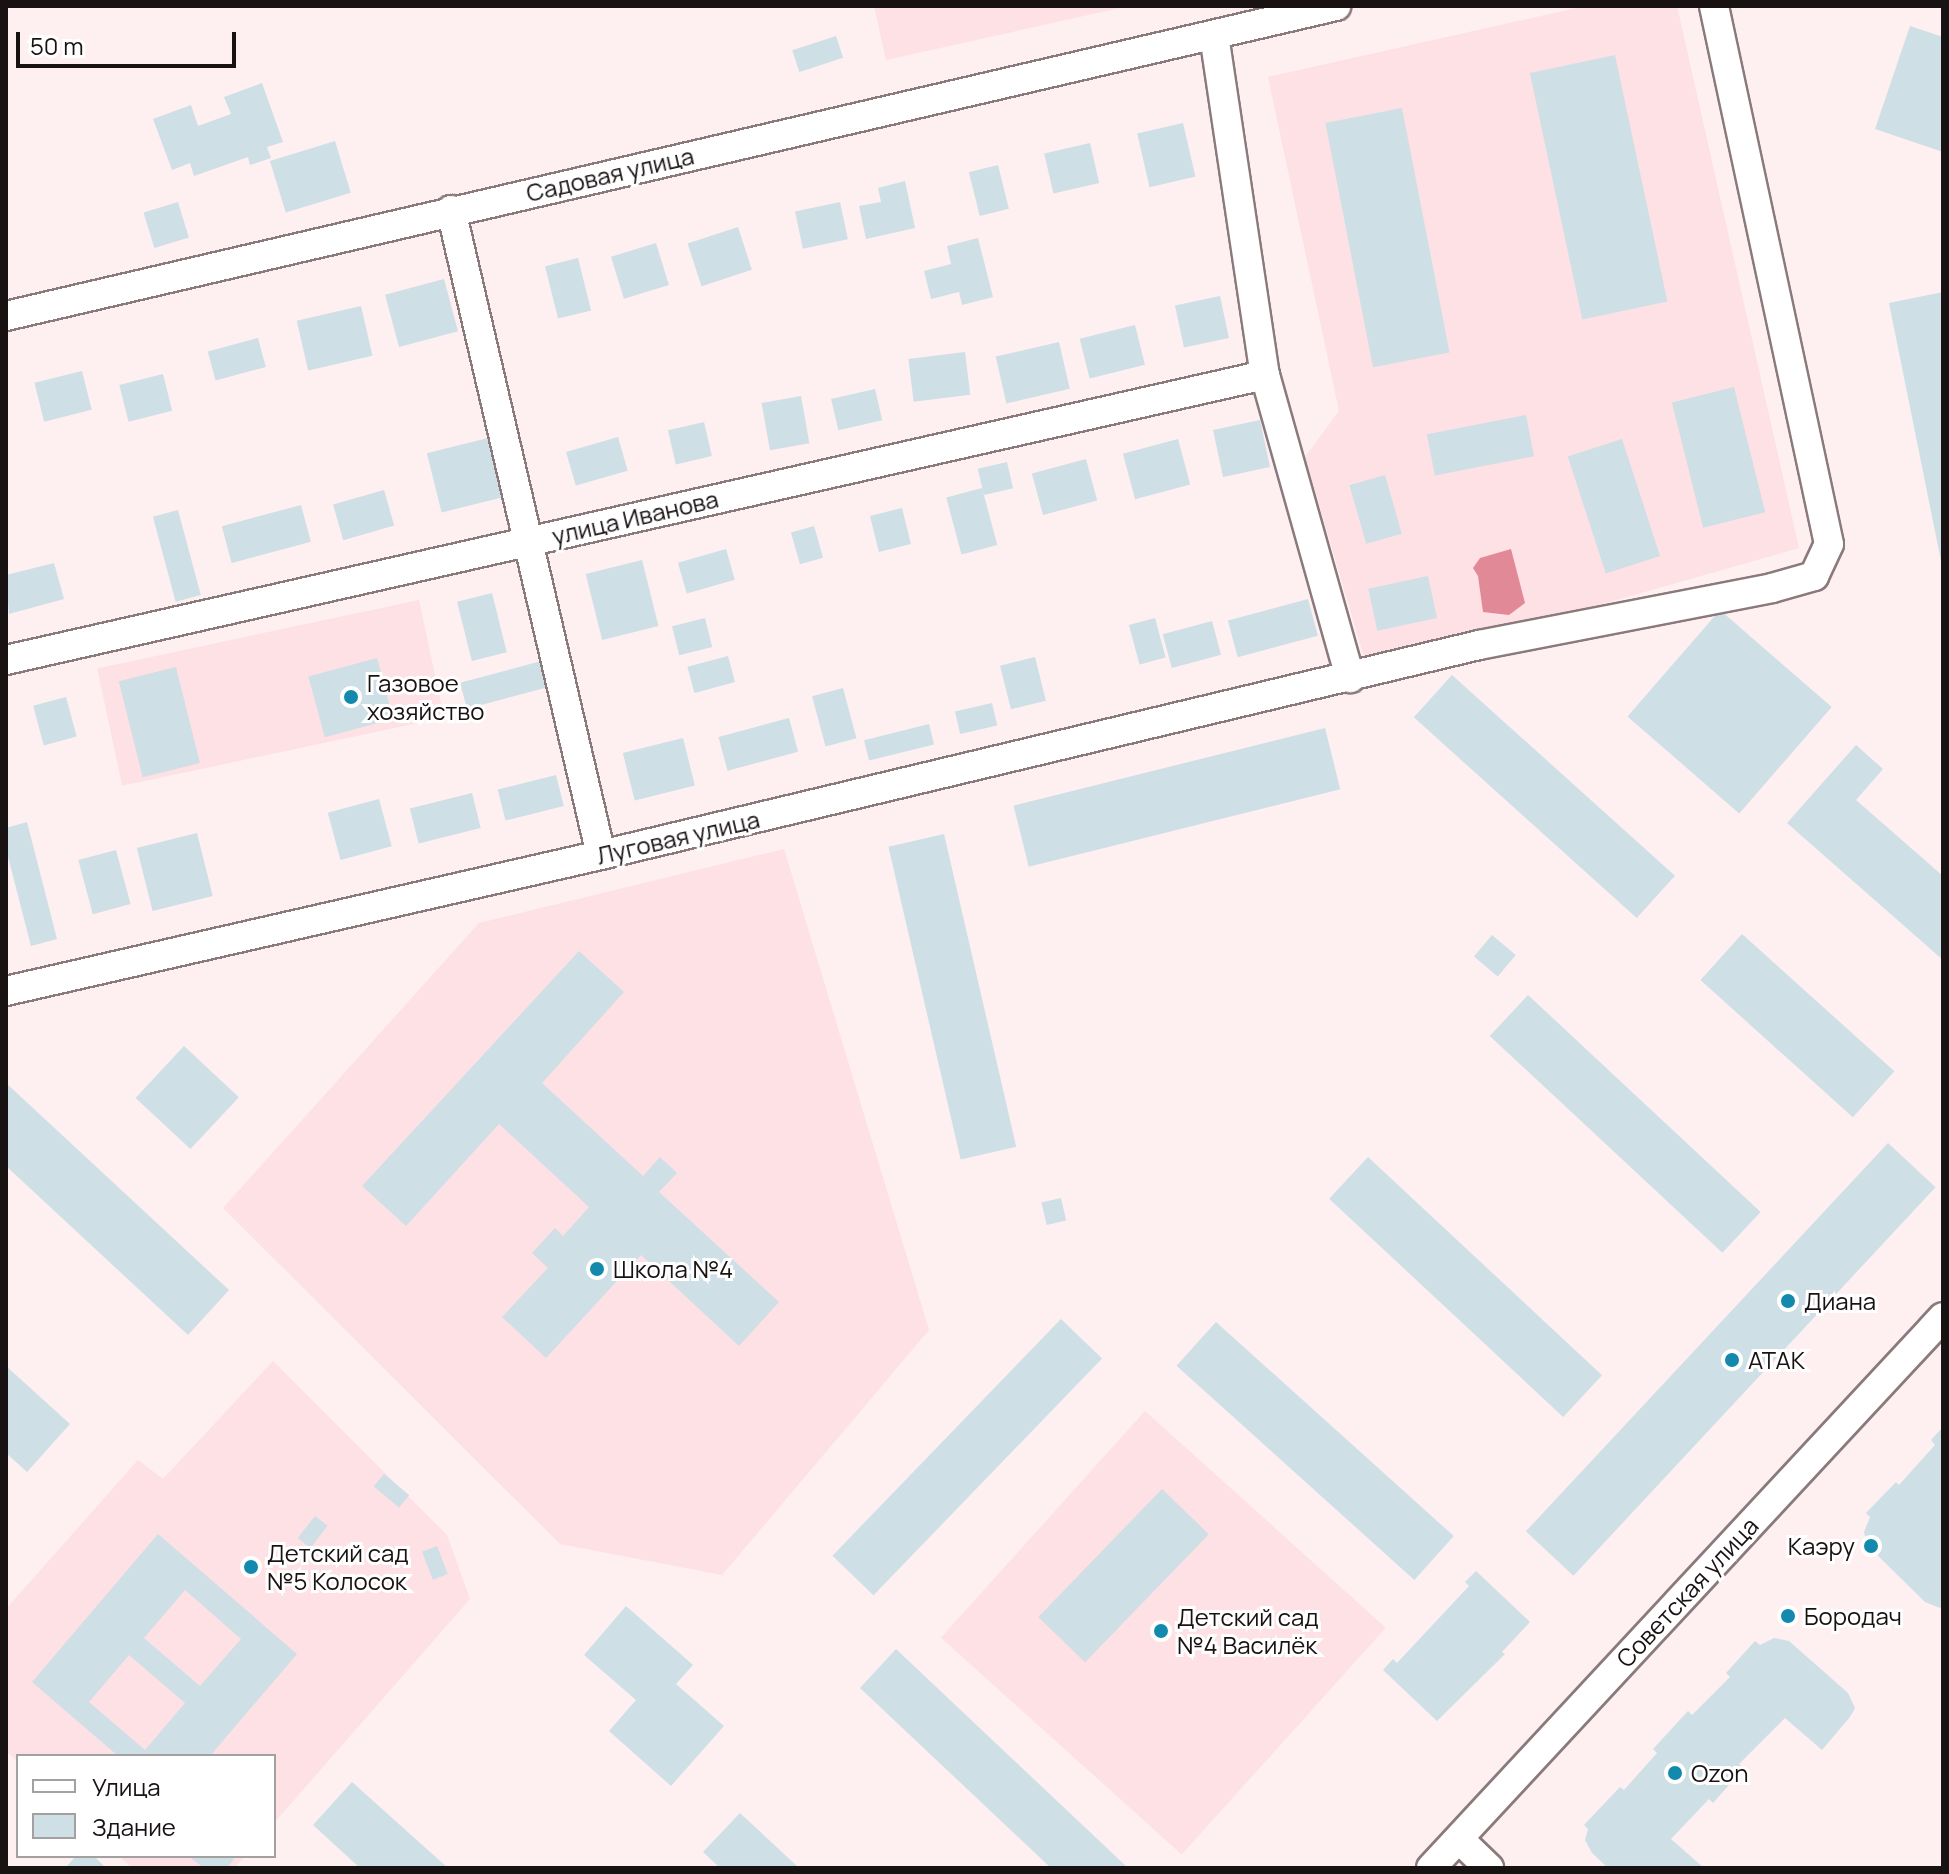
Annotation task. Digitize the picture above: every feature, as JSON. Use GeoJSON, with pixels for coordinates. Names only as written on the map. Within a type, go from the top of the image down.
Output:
{"type":"FeatureCollection","features":[{"type":"Feature","properties":{"kind":"street","name":"Садовая улица"},"geometry":{"type":"LineString","coordinates":[[6,316],[1336,6]]}},
{"type":"Feature","properties":{"kind":"street","name":"Луговая улица"},"geometry":{"type":"LineString","coordinates":[[6,991],[601,855],[1479,645],[1772,588],[1814,576],[1829,544],[1714,6]]}},
{"type":"Feature","properties":{"kind":"street"},"geometry":{"type":"LineString","coordinates":[[1214,35],[1265,375],[1350,678]]}},
{"type":"Feature","properties":{"kind":"street"},"geometry":{"type":"LineString","coordinates":[[451,210],[601,855]]}},
{"type":"Feature","properties":{"kind":"street","name":"улица Иванова"},"geometry":{"type":"LineString","coordinates":[[6,660],[1265,375]]}},
{"type":"Feature","properties":{"kind":"street","name":"Советская улица"},"geometry":{"type":"LineString","coordinates":[[1431,1868],[1943,1317]]}},
{"type":"Feature","properties":{"kind":"street"},"geometry":{"type":"LineString","coordinates":[[1459,1839],[1489,1868]]}},
{"type":"Feature","properties":{"kind":"shaded area"},"geometry":{"type":"Polygon","coordinates":[[[874,6],[1129,6],[886,60],[874,6]]]}},
{"type":"Feature","properties":{"kind":"shaded area"},"geometry":{"type":"Polygon","coordinates":[[[1585,6],[1677,6],[1799,548],[1564,615],[1364,657],[1305,457],[1339,411],[1268,77],[1585,6]]]}},
{"type":"Feature","properties":{"kind":"shaded area"},"geometry":{"type":"Polygon","coordinates":[[[1511,549],[1525,603],[1509,615],[1483,612],[1478,576],[1473,568],[1480,558],[1511,549]]]}},
{"type":"Feature","properties":{"kind":"shaded area"},"geometry":{"type":"Polygon","coordinates":[[[419,600],[444,717],[122,786],[97,668],[419,600]]]}},
{"type":"Feature","properties":{"kind":"shaded area","name":"Школа №4"},"geometry":{"type":"Polygon","coordinates":[[[784,849],[929,1330],[722,1575],[560,1544],[223,1208],[479,923],[784,849]]]}},
{"type":"Feature","properties":{"kind":"shaded area","name":"Детский сад №5 Колосок"},"geometry":{"type":"Polygon","coordinates":[[[273,1361],[447,1535],[470,1599],[276,1821],[276,1754],[16,1754],[16,1760],[6,1751],[6,1609],[138,1460],[163,1479],[273,1361]]]}},
{"type":"Feature","properties":{"kind":"shaded area","name":"Детский сад №4 Василёк"},"geometry":{"type":"Polygon","coordinates":[[[1145,1411],[1386,1628],[1182,1854],[941,1638],[1145,1411]]]}},
{"type":"Feature","properties":{"kind":"shaded area"},"geometry":{"type":"Polygon","coordinates":[[[121,1858],[243,1858],[234,1868],[132,1868],[121,1858]]]}},
{"type":"Feature","properties":{"kind":"building"},"geometry":{"type":"Polygon","coordinates":[[[1910,26],[1943,37],[1943,152],[1875,129],[1910,26]]]}},
{"type":"Feature","properties":{"kind":"building"},"geometry":{"type":"Polygon","coordinates":[[[836,36],[843,58],[799,72],[792,50],[836,36]]]}},
{"type":"Feature","properties":{"kind":"building"},"geometry":{"type":"Polygon","coordinates":[[[1615,55],[1667,301],[1582,320],[1530,73],[1615,55]]]}},
{"type":"Feature","properties":{"kind":"building"},"geometry":{"type":"Polygon","coordinates":[[[262,83],[283,142],[267,147],[271,158],[250,165],[248,157],[194,176],[190,163],[172,170],[153,119],[191,105],[198,126],[231,114],[224,97],[262,83]]]}},
{"type":"Feature","properties":{"kind":"building"},"geometry":{"type":"Polygon","coordinates":[[[1402,108],[1450,352],[1373,367],[1325,123],[1402,108]]]}},
{"type":"Feature","properties":{"kind":"building"},"geometry":{"type":"Polygon","coordinates":[[[1183,123],[1195,177],[1150,187],[1137,134],[1183,123]]]}},
{"type":"Feature","properties":{"kind":"building"},"geometry":{"type":"Polygon","coordinates":[[[335,141],[351,193],[286,213],[270,161],[335,141]]]}},
{"type":"Feature","properties":{"kind":"building"},"geometry":{"type":"Polygon","coordinates":[[[1090,143],[1099,183],[1053,194],[1044,154],[1090,143]]]}},
{"type":"Feature","properties":{"kind":"building"},"geometry":{"type":"Polygon","coordinates":[[[998,165],[1009,209],[980,216],[969,172],[998,165]]]}},
{"type":"Feature","properties":{"kind":"building"},"geometry":{"type":"Polygon","coordinates":[[[905,181],[915,228],[866,239],[859,206],[881,202],[878,188],[905,181]]]}},
{"type":"Feature","properties":{"kind":"building"},"geometry":{"type":"Polygon","coordinates":[[[178,202],[189,237],[154,248],[144,213],[178,202]]]}},
{"type":"Feature","properties":{"kind":"building"},"geometry":{"type":"Polygon","coordinates":[[[840,202],[848,239],[803,249],[795,212],[840,202]]]}},
{"type":"Feature","properties":{"kind":"building"},"geometry":{"type":"Polygon","coordinates":[[[738,227],[752,270],[701,286],[688,243],[738,227]]]}},
{"type":"Feature","properties":{"kind":"building"},"geometry":{"type":"Polygon","coordinates":[[[978,238],[993,297],[962,305],[959,292],[931,299],[924,271],[951,264],[947,246],[978,238]]]}},
{"type":"Feature","properties":{"kind":"building"},"geometry":{"type":"Polygon","coordinates":[[[656,243],[669,285],[624,299],[611,257],[656,243]]]}},
{"type":"Feature","properties":{"kind":"building"},"geometry":{"type":"Polygon","coordinates":[[[578,258],[591,310],[558,319],[545,266],[578,258]]]}},
{"type":"Feature","properties":{"kind":"building"},"geometry":{"type":"Polygon","coordinates":[[[444,279],[458,331],[399,347],[385,295],[444,279]]]}},
{"type":"Feature","properties":{"kind":"building"},"geometry":{"type":"Polygon","coordinates":[[[1943,292],[1943,566],[1942,566],[1889,303],[1943,292]]]}},
{"type":"Feature","properties":{"kind":"building"},"geometry":{"type":"Polygon","coordinates":[[[1220,296],[1229,338],[1184,348],[1175,306],[1220,296]]]}},
{"type":"Feature","properties":{"kind":"building"},"geometry":{"type":"Polygon","coordinates":[[[361,306],[372,356],[308,371],[297,321],[361,306]]]}},
{"type":"Feature","properties":{"kind":"building"},"geometry":{"type":"Polygon","coordinates":[[[1135,325],[1145,365],[1090,379],[1080,339],[1135,325]]]}},
{"type":"Feature","properties":{"kind":"building"},"geometry":{"type":"Polygon","coordinates":[[[258,338],[266,367],[216,380],[208,351],[258,338]]]}},
{"type":"Feature","properties":{"kind":"building"},"geometry":{"type":"Polygon","coordinates":[[[1059,342],[1070,389],[1006,403],[996,357],[1059,342]]]}},
{"type":"Feature","properties":{"kind":"building"},"geometry":{"type":"Polygon","coordinates":[[[965,352],[970,395],[914,402],[908,359],[965,352]]]}},
{"type":"Feature","properties":{"kind":"building"},"geometry":{"type":"Polygon","coordinates":[[[82,371],[92,410],[44,422],[34,383],[82,371]]]}},
{"type":"Feature","properties":{"kind":"building"},"geometry":{"type":"Polygon","coordinates":[[[163,374],[172,411],[129,422],[119,385],[163,374]]]}},
{"type":"Feature","properties":{"kind":"building"},"geometry":{"type":"Polygon","coordinates":[[[1734,387],[1765,512],[1703,528],[1672,402],[1734,387]]]}},
{"type":"Feature","properties":{"kind":"building"},"geometry":{"type":"Polygon","coordinates":[[[875,389],[882,420],[838,430],[831,399],[875,389]]]}},
{"type":"Feature","properties":{"kind":"building"},"geometry":{"type":"Polygon","coordinates":[[[801,396],[809,443],[770,450],[762,403],[801,396]]]}},
{"type":"Feature","properties":{"kind":"building"},"geometry":{"type":"Polygon","coordinates":[[[1526,415],[1534,456],[1435,476],[1427,434],[1526,415]]]}},
{"type":"Feature","properties":{"kind":"building"},"geometry":{"type":"Polygon","coordinates":[[[1260,420],[1270,467],[1223,477],[1213,430],[1260,420]]]}},
{"type":"Feature","properties":{"kind":"building"},"geometry":{"type":"Polygon","coordinates":[[[704,422],[712,456],[676,464],[668,430],[704,422]]]}},
{"type":"Feature","properties":{"kind":"building"},"geometry":{"type":"Polygon","coordinates":[[[618,437],[628,471],[576,486],[566,452],[618,437]]]}},
{"type":"Feature","properties":{"kind":"building"},"geometry":{"type":"Polygon","coordinates":[[[488,438],[503,497],[442,512],[427,453],[488,438]]]}},
{"type":"Feature","properties":{"kind":"building"},"geometry":{"type":"Polygon","coordinates":[[[1178,439],[1190,484],[1135,499],[1123,454],[1178,439]]]}},
{"type":"Feature","properties":{"kind":"building"},"geometry":{"type":"Polygon","coordinates":[[[1622,439],[1660,556],[1606,574],[1568,457],[1622,439]]]}},
{"type":"Feature","properties":{"kind":"building"},"geometry":{"type":"Polygon","coordinates":[[[1086,459],[1097,501],[1043,515],[1032,473],[1086,459]]]}},
{"type":"Feature","properties":{"kind":"building"},"geometry":{"type":"Polygon","coordinates":[[[1007,462],[1013,488],[984,495],[978,469],[1007,462]]]}},
{"type":"Feature","properties":{"kind":"building"},"geometry":{"type":"Polygon","coordinates":[[[1385,475],[1402,534],[1366,544],[1349,485],[1385,475]]]}},
{"type":"Feature","properties":{"kind":"building"},"geometry":{"type":"Polygon","coordinates":[[[982,488],[997,545],[962,555],[946,498],[982,488]]]}},
{"type":"Feature","properties":{"kind":"building"},"geometry":{"type":"Polygon","coordinates":[[[384,490],[394,526],[343,540],[333,505],[384,490]]]}},
{"type":"Feature","properties":{"kind":"building"},"geometry":{"type":"Polygon","coordinates":[[[301,505],[311,542],[232,563],[222,526],[301,505]]]}},
{"type":"Feature","properties":{"kind":"building"},"geometry":{"type":"Polygon","coordinates":[[[902,508],[911,544],[879,552],[870,516],[902,508]]]}},
{"type":"Feature","properties":{"kind":"building"},"geometry":{"type":"Polygon","coordinates":[[[178,510],[201,595],[176,602],[153,517],[178,510]]]}},
{"type":"Feature","properties":{"kind":"building"},"geometry":{"type":"Polygon","coordinates":[[[814,526],[823,558],[800,564],[791,533],[814,526]]]}},
{"type":"Feature","properties":{"kind":"building"},"geometry":{"type":"Polygon","coordinates":[[[726,549],[735,580],[687,594],[678,563],[726,549]]]}},
{"type":"Feature","properties":{"kind":"building"},"geometry":{"type":"Polygon","coordinates":[[[642,560],[658,626],[602,640],[586,574],[642,560]]]}},
{"type":"Feature","properties":{"kind":"building"},"geometry":{"type":"Polygon","coordinates":[[[54,563],[64,599],[9,614],[6,575],[54,563]]]}},
{"type":"Feature","properties":{"kind":"building"},"geometry":{"type":"Polygon","coordinates":[[[1428,576],[1437,618],[1377,631],[1368,589],[1428,576]]]}},
{"type":"Feature","properties":{"kind":"building"},"geometry":{"type":"Polygon","coordinates":[[[492,593],[507,652],[472,661],[457,602],[492,593]]]}},
{"type":"Feature","properties":{"kind":"building"},"geometry":{"type":"Polygon","coordinates":[[[1308,599],[1318,636],[1238,657],[1228,620],[1308,599]]]}},
{"type":"Feature","properties":{"kind":"building"},"geometry":{"type":"Polygon","coordinates":[[[1720,610],[1832,707],[1739,814],[1627,716],[1720,610]]]}},
{"type":"Feature","properties":{"kind":"building"},"geometry":{"type":"Polygon","coordinates":[[[705,618],[712,647],[679,655],[672,626],[705,618]]]}},
{"type":"Feature","properties":{"kind":"building"},"geometry":{"type":"Polygon","coordinates":[[[1155,618],[1166,658],[1140,665],[1129,625],[1155,618]]]}},
{"type":"Feature","properties":{"kind":"building"},"geometry":{"type":"Polygon","coordinates":[[[1212,621],[1221,655],[1172,668],[1163,634],[1212,621]]]}},
{"type":"Feature","properties":{"kind":"building"},"geometry":{"type":"Polygon","coordinates":[[[728,656],[735,682],[694,693],[687,667],[728,656]]]}},
{"type":"Feature","properties":{"kind":"building"},"geometry":{"type":"Polygon","coordinates":[[[1035,657],[1046,701],[1011,709],[1000,666],[1035,657]]]}},
{"type":"Feature","properties":{"kind":"building","name":"Газовое хозяйство"},"geometry":{"type":"Polygon","coordinates":[[[377,658],[393,719],[325,737],[308,676],[377,658]]]}},
{"type":"Feature","properties":{"kind":"building"},"geometry":{"type":"Polygon","coordinates":[[[545,660],[552,686],[467,709],[460,683],[545,660]]]}},
{"type":"Feature","properties":{"kind":"building"},"geometry":{"type":"Polygon","coordinates":[[[176,667],[200,763],[143,777],[119,681],[176,667]]]}},
{"type":"Feature","properties":{"kind":"building"},"geometry":{"type":"Polygon","coordinates":[[[1452,675],[1675,876],[1637,918],[1414,717],[1452,675]]]}},
{"type":"Feature","properties":{"kind":"building"},"geometry":{"type":"Polygon","coordinates":[[[843,688],[856,738],[826,747],[812,696],[843,688]]]}},
{"type":"Feature","properties":{"kind":"building"},"geometry":{"type":"Polygon","coordinates":[[[66,697],[77,737],[44,745],[33,706],[66,697]]]}},
{"type":"Feature","properties":{"kind":"building"},"geometry":{"type":"Polygon","coordinates":[[[992,703],[997,725],[960,734],[955,712],[992,703]]]}},
{"type":"Feature","properties":{"kind":"building"},"geometry":{"type":"Polygon","coordinates":[[[789,718],[798,752],[728,771],[718,737],[789,718]]]}},
{"type":"Feature","properties":{"kind":"building"},"geometry":{"type":"Polygon","coordinates":[[[929,724],[934,744],[869,761],[864,740],[929,724]]]}},
{"type":"Feature","properties":{"kind":"building"},"geometry":{"type":"Polygon","coordinates":[[[1325,728],[1340,789],[1029,867],[1014,806],[1325,728]]]}},
{"type":"Feature","properties":{"kind":"building"},"geometry":{"type":"Polygon","coordinates":[[[683,738],[695,786],[635,801],[623,753],[683,738]]]}},
{"type":"Feature","properties":{"kind":"building"},"geometry":{"type":"Polygon","coordinates":[[[1856,745],[1883,769],[1856,800],[1943,876],[1943,960],[1787,823],[1856,745]]]}},
{"type":"Feature","properties":{"kind":"building"},"geometry":{"type":"Polygon","coordinates":[[[556,775],[564,806],[506,821],[498,790],[556,775]]]}},
{"type":"Feature","properties":{"kind":"building"},"geometry":{"type":"Polygon","coordinates":[[[472,793],[481,828],[419,843],[410,808],[472,793]]]}},
{"type":"Feature","properties":{"kind":"building"},"geometry":{"type":"Polygon","coordinates":[[[379,799],[392,846],[340,860],[328,813],[379,799]]]}},
{"type":"Feature","properties":{"kind":"building"},"geometry":{"type":"Polygon","coordinates":[[[27,822],[57,939],[31,946],[6,849],[6,828],[27,822]]]}},
{"type":"Feature","properties":{"kind":"building"},"geometry":{"type":"Polygon","coordinates":[[[197,833],[213,896],[153,911],[137,848],[197,833]]]}},
{"type":"Feature","properties":{"kind":"building"},"geometry":{"type":"Polygon","coordinates":[[[944,834],[1016,1147],[961,1160],[888,847],[944,834]]]}},
{"type":"Feature","properties":{"kind":"building"},"geometry":{"type":"Polygon","coordinates":[[[116,850],[130,904],[93,914],[78,860],[116,850]]]}},
{"type":"Feature","properties":{"kind":"building"},"geometry":{"type":"Polygon","coordinates":[[[1742,934],[1894,1071],[1853,1117],[1701,980],[1742,934]]]}},
{"type":"Feature","properties":{"kind":"building"},"geometry":{"type":"Polygon","coordinates":[[[1492,935],[1516,955],[1498,976],[1474,956],[1492,935]]]}},
{"type":"Feature","properties":{"kind":"building"},"geometry":{"type":"Polygon","coordinates":[[[579,951],[624,992],[542,1083],[643,1176],[660,1157],[677,1173],[659,1192],[779,1302],[739,1346],[641,1255],[546,1358],[502,1317],[548,1268],[532,1253],[555,1228],[563,1236],[589,1207],[499,1124],[406,1226],[362,1186],[579,951]]]}},
{"type":"Feature","properties":{"kind":"building"},"geometry":{"type":"Polygon","coordinates":[[[1528,995],[1761,1212],[1722,1253],[1490,1036],[1528,995]]]}},
{"type":"Feature","properties":{"kind":"building"},"geometry":{"type":"Polygon","coordinates":[[[184,1046],[239,1097],[190,1149],[136,1098],[184,1046]]]}},
{"type":"Feature","properties":{"kind":"building"},"geometry":{"type":"Polygon","coordinates":[[[6,1083],[229,1290],[188,1335],[6,1166],[6,1083]]]}},
{"type":"Feature","properties":{"kind":"building","name":"АТАК"},"geometry":{"type":"Polygon","coordinates":[[[1888,1143],[1936,1187],[1573,1576],[1526,1531],[1888,1143]]]}},
{"type":"Feature","properties":{"kind":"building"},"geometry":{"type":"Polygon","coordinates":[[[1368,1157],[1602,1375],[1563,1417],[1329,1199],[1368,1157]]]}},
{"type":"Feature","properties":{"kind":"building"},"geometry":{"type":"Polygon","coordinates":[[[1061,1198],[1066,1220],[1047,1225],[1042,1202],[1061,1198]]]}},
{"type":"Feature","properties":{"kind":"building"},"geometry":{"type":"Polygon","coordinates":[[[1061,1319],[1102,1359],[873,1595],[832,1556],[1061,1319]]]}},
{"type":"Feature","properties":{"kind":"building"},"geometry":{"type":"Polygon","coordinates":[[[1216,1322],[1454,1536],[1414,1580],[1177,1366],[1216,1322]]]}},
{"type":"Feature","properties":{"kind":"building"},"geometry":{"type":"Polygon","coordinates":[[[6,1366],[70,1424],[27,1472],[6,1453],[6,1366]]]}},
{"type":"Feature","properties":{"kind":"building"},"geometry":{"type":"Polygon","coordinates":[[[1943,1427],[1943,1606],[1940,1608],[1925,1602],[1868,1546],[1864,1532],[1870,1517],[1866,1513],[1896,1482],[1899,1485],[1935,1445],[1931,1440],[1943,1427]]]}},
{"type":"Feature","properties":{"kind":"building"},"geometry":{"type":"Polygon","coordinates":[[[384,1474],[409,1495],[399,1507],[374,1486],[384,1474]]]}},
{"type":"Feature","properties":{"kind":"building"},"geometry":{"type":"Polygon","coordinates":[[[1162,1489],[1209,1534],[1085,1662],[1038,1617],[1162,1489]]]}},
{"type":"Feature","properties":{"kind":"building"},"geometry":{"type":"Polygon","coordinates":[[[315,1516],[328,1526],[310,1548],[298,1538],[315,1516]]]}},
{"type":"Feature","properties":{"kind":"building"},"geometry":{"type":"Polygon","coordinates":[[[158,1534],[297,1654],[212,1754],[116,1754],[32,1682],[158,1534]],[[185,1590],[144,1638],[200,1686],[241,1639],[185,1590]],[[129,1655],[89,1702],[145,1750],[185,1703],[129,1655]]]}},
{"type":"Feature","properties":{"kind":"building"},"geometry":{"type":"Polygon","coordinates":[[[437,1546],[448,1574],[433,1580],[422,1552],[437,1546]]]}},
{"type":"Feature","properties":{"kind":"building"},"geometry":{"type":"Polygon","coordinates":[[[1476,1571],[1530,1622],[1502,1652],[1505,1654],[1437,1721],[1383,1670],[1393,1659],[1397,1663],[1469,1586],[1465,1582],[1476,1571]]]}},
{"type":"Feature","properties":{"kind":"building"},"geometry":{"type":"Polygon","coordinates":[[[626,1606],[693,1665],[676,1684],[724,1726],[671,1786],[609,1731],[636,1700],[584,1655],[626,1606]]]}},
{"type":"Feature","properties":{"kind":"building"},"geometry":{"type":"Polygon","coordinates":[[[1774,1638],[1789,1641],[1848,1693],[1855,1708],[1850,1717],[1822,1750],[1785,1718],[1739,1764],[1744,1768],[1713,1803],[1709,1799],[1671,1839],[1704,1868],[1608,1868],[1592,1853],[1585,1840],[1588,1829],[1584,1825],[1620,1787],[1624,1790],[1657,1753],[1653,1749],[1688,1711],[1692,1715],[1730,1677],[1726,1673],[1755,1641],[1760,1645],[1774,1638]]]}},
{"type":"Feature","properties":{"kind":"building"},"geometry":{"type":"Polygon","coordinates":[[[896,1649],[1128,1868],[1051,1868],[860,1688],[896,1649]]]}},
{"type":"Feature","properties":{"kind":"building"},"geometry":{"type":"Polygon","coordinates":[[[352,1782],[448,1868],[360,1868],[313,1825],[352,1782]]]}},
{"type":"Feature","properties":{"kind":"building"},"geometry":{"type":"Polygon","coordinates":[[[740,1813],[799,1868],[720,1868],[703,1852],[740,1813]]]}},
{"type":"Feature","properties":{"kind":"building"},"geometry":{"type":"Polygon","coordinates":[[[74,1858],[96,1858],[106,1868],[65,1868],[74,1858]]]}},
{"type":"Feature","properties":{"kind":"building"},"geometry":{"type":"Polygon","coordinates":[[[191,1858],[234,1859],[227,1868],[204,1868],[191,1858]]]}},
{"type":"Feature","properties":{"kind":"place","name":"Газовое хозяйство"},"geometry":{"type":"Point","coordinates":[351,697]}},
{"type":"Feature","properties":{"kind":"place","name":"Школа №4"},"geometry":{"type":"Point","coordinates":[597,1269]}},
{"type":"Feature","properties":{"kind":"place","name":"Диана"},"geometry":{"type":"Point","coordinates":[1788,1301]}},
{"type":"Feature","properties":{"kind":"place","name":"АТАК"},"geometry":{"type":"Point","coordinates":[1732,1360]}},
{"type":"Feature","properties":{"kind":"place","name":"Каэру"},"geometry":{"type":"Point","coordinates":[1871,1546]}},
{"type":"Feature","properties":{"kind":"place","name":"Детский сад №5 Колосок"},"geometry":{"type":"Point","coordinates":[251,1567]}},
{"type":"Feature","properties":{"kind":"place","name":"Бородач"},"geometry":{"type":"Point","coordinates":[1788,1616]}},
{"type":"Feature","properties":{"kind":"place","name":"Детский сад №4 Василёк"},"geometry":{"type":"Point","coordinates":[1161,1631]}},
{"type":"Feature","properties":{"kind":"place","name":"Ozon"},"geometry":{"type":"Point","coordinates":[1675,1773]}}]}
